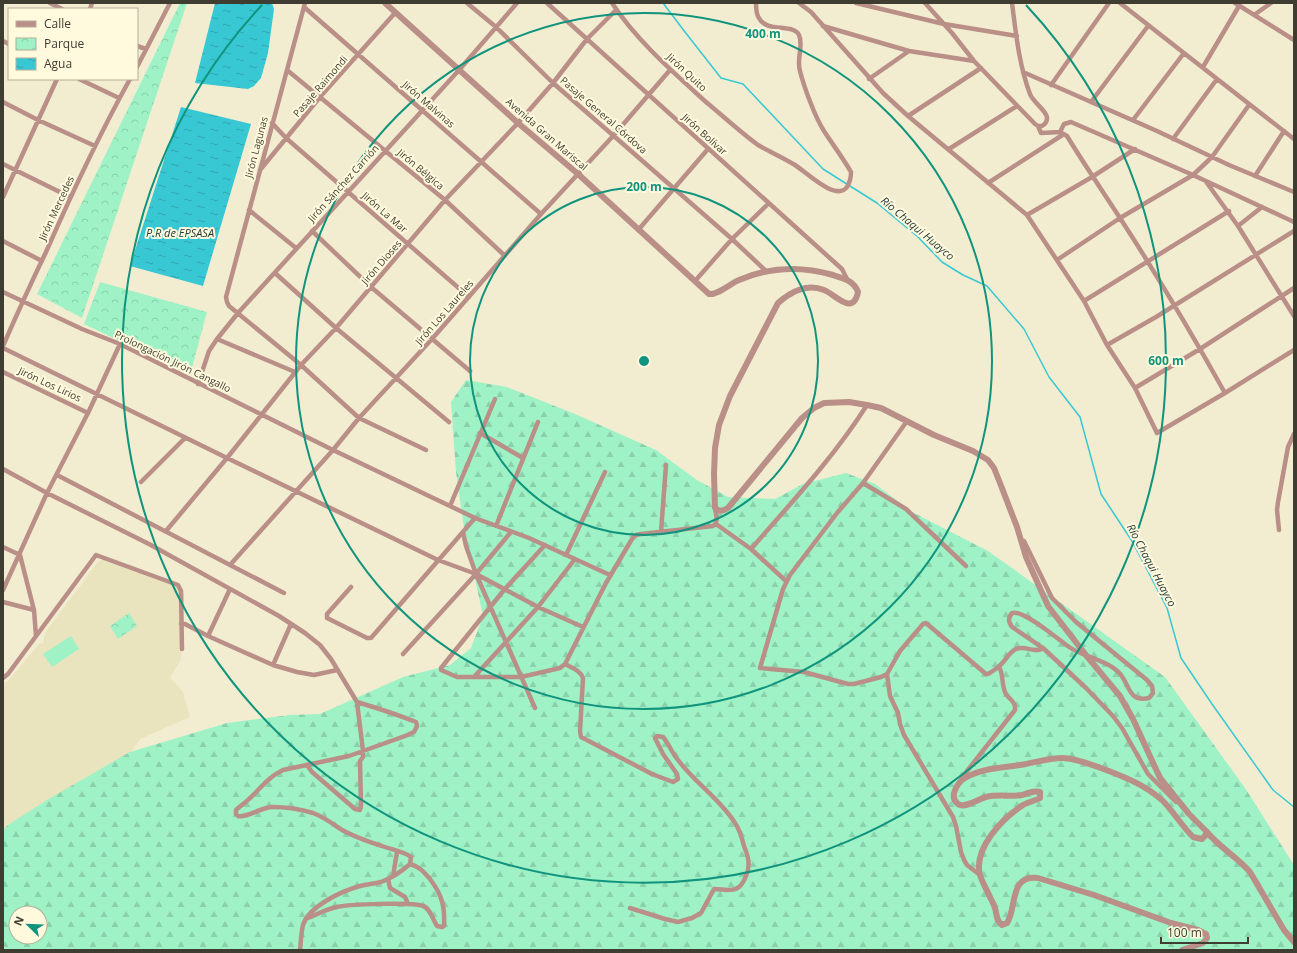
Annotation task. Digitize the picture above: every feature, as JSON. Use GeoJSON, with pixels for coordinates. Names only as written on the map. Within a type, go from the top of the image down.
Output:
{"type":"FeatureCollection","features":[{"type":"Feature","properties":{"kind":"street"},"geometry":{"type":"LineString","coordinates":[[50,3],[60,8]]}},
{"type":"Feature","properties":{"kind":"street"},"geometry":{"type":"LineString","coordinates":[[138,65],[170,3]]}},
{"type":"Feature","properties":{"kind":"street","name":"Avenida Gran Mariscal"},"geometry":{"type":"LineString","coordinates":[[385,3],[460,69],[518,123],[578,174],[709,294],[712,294],[737,280],[766,271]]}},
{"type":"Feature","properties":{"kind":"street","name":"Pasaje General Córdova"},"geometry":{"type":"LineString","coordinates":[[467,3],[496,27],[553,83],[732,238],[766,271]]}},
{"type":"Feature","properties":{"kind":"street","name":"Jirón Sánchez Carrión"},"geometry":{"type":"LineString","coordinates":[[198,384],[210,351],[218,338],[238,313],[460,69],[516,3]]}},
{"type":"Feature","properties":{"kind":"street","name":"Jirón Bolívar"},"geometry":{"type":"LineString","coordinates":[[546,3],[842,269],[848,281]]}},
{"type":"Feature","properties":{"kind":"street","name":"Jirón Quito"},"geometry":{"type":"LineString","coordinates":[[612,3],[616,10],[641,39],[670,70],[742,133],[759,145],[795,165],[819,183],[834,191],[841,191],[846,188],[851,172],[818,120],[799,70],[799,54],[801,48],[799,34],[795,30],[769,26],[762,22],[758,18],[756,3]]}},
{"type":"Feature","properties":{"kind":"street"},"geometry":{"type":"LineString","coordinates":[[799,3],[811,12],[869,78],[908,116],[1027,215],[1038,234],[1084,300],[1107,345],[1135,388],[1157,433],[1294,350]]}},
{"type":"Feature","properties":{"kind":"street"},"geometry":{"type":"LineString","coordinates":[[856,3],[944,24],[1017,36]]}},
{"type":"Feature","properties":{"kind":"street"},"geometry":{"type":"LineString","coordinates":[[925,3],[974,61],[1035,124],[1040,126]]}},
{"type":"Feature","properties":{"kind":"street"},"geometry":{"type":"LineString","coordinates":[[1012,3],[1023,72],[1032,100],[1047,116],[1047,120],[1040,126]]}},
{"type":"Feature","properties":{"kind":"street"},"geometry":{"type":"LineString","coordinates":[[1051,85],[1109,3]]}},
{"type":"Feature","properties":{"kind":"street"},"geometry":{"type":"LineString","coordinates":[[1120,3],[1294,139]]}},
{"type":"Feature","properties":{"kind":"street"},"geometry":{"type":"LineString","coordinates":[[1254,15],[1271,3]]}},
{"type":"Feature","properties":{"kind":"street"},"geometry":{"type":"LineString","coordinates":[[1203,67],[1237,4],[1294,40]]}},
{"type":"Feature","properties":{"kind":"street","name":"Jirón Malvinas"},"geometry":{"type":"LineString","coordinates":[[304,5],[358,56],[541,214]]}},
{"type":"Feature","properties":{"kind":"street","name":"Jirón Lagunas"},"geometry":{"type":"LineString","coordinates":[[238,313],[227,302],[226,297],[304,5]]}},
{"type":"Feature","properties":{"kind":"street","name":"Jirón Dioses"},"geometry":{"type":"LineString","coordinates":[[166,531],[227,458],[301,364],[336,328],[445,200],[518,123],[553,83],[587,39],[616,10]]}},
{"type":"Feature","properties":{"kind":"street","name":"Pasaje Raimondi"},"geometry":{"type":"LineString","coordinates":[[259,171],[320,97],[395,13]]}},
{"type":"Feature","properties":{"kind":"street"},"geometry":{"type":"LineString","coordinates":[[822,26],[909,51],[974,61]]}},
{"type":"Feature","properties":{"kind":"street"},"geometry":{"type":"LineString","coordinates":[[1091,102],[1148,26]]}},
{"type":"Feature","properties":{"kind":"street"},"geometry":{"type":"LineString","coordinates":[[138,46],[146,49]]}},
{"type":"Feature","properties":{"kind":"street"},"geometry":{"type":"LineString","coordinates":[[869,78],[909,51]]}},
{"type":"Feature","properties":{"kind":"street"},"geometry":{"type":"LineString","coordinates":[[1132,120],[1184,53]]}},
{"type":"Feature","properties":{"kind":"street"},"geometry":{"type":"LineString","coordinates":[[908,116],[981,68]]}},
{"type":"Feature","properties":{"kind":"street","name":"Jirón Bélgica"},"geometry":{"type":"LineString","coordinates":[[287,70],[445,200],[504,256]]}},
{"type":"Feature","properties":{"kind":"street","name":"Jirón Los Laureles"},"geometry":{"type":"LineString","coordinates":[[230,565],[333,450],[359,418],[432,339],[541,214],[614,135],[670,70]]}},
{"type":"Feature","properties":{"kind":"street"},"geometry":{"type":"LineString","coordinates":[[1023,72],[1294,192]]}},
{"type":"Feature","properties":{"kind":"street"},"geometry":{"type":"LineString","coordinates":[[1173,138],[1217,79]]}},
{"type":"Feature","properties":{"kind":"street"},"geometry":{"type":"LineString","coordinates":[[3,197],[57,80]]}},
{"type":"Feature","properties":{"kind":"street"},"geometry":{"type":"LineString","coordinates":[[81,80],[119,98]]}},
{"type":"Feature","properties":{"kind":"street","name":"Jirón Mercedes"},"geometry":{"type":"LineString","coordinates":[[3,347],[22,300],[42,260],[70,197],[129,80]]}},
{"type":"Feature","properties":{"kind":"street"},"geometry":{"type":"LineString","coordinates":[[3,102],[95,146]]}},
{"type":"Feature","properties":{"kind":"street"},"geometry":{"type":"LineString","coordinates":[[1057,260],[1120,218],[1193,175],[1212,157],[1249,105]]}},
{"type":"Feature","properties":{"kind":"street"},"geometry":{"type":"LineString","coordinates":[[948,149],[1017,106]]}},
{"type":"Feature","properties":{"kind":"street"},"geometry":{"type":"LineString","coordinates":[[988,183],[1062,133],[1064,124],[1071,122],[1193,175],[1294,222]]}},
{"type":"Feature","properties":{"kind":"street","name":"Jirón La Mar"},"geometry":{"type":"LineString","coordinates":[[272,124],[286,138],[469,297]]}},
{"type":"Feature","properties":{"kind":"street"},"geometry":{"type":"LineString","coordinates":[[1040,126],[1041,133],[1062,133]]}},
{"type":"Feature","properties":{"kind":"street"},"geometry":{"type":"LineString","coordinates":[[1255,176],[1284,131]]}},
{"type":"Feature","properties":{"kind":"street"},"geometry":{"type":"LineString","coordinates":[[1062,133],[1120,218],[1174,305],[1224,393]]}},
{"type":"Feature","properties":{"kind":"street"},"geometry":{"type":"LineString","coordinates":[[639,229],[708,149]]}},
{"type":"Feature","properties":{"kind":"street"},"geometry":{"type":"LineString","coordinates":[[1027,215],[1092,177],[1134,149]]}},
{"type":"Feature","properties":{"kind":"street"},"geometry":{"type":"LineString","coordinates":[[3,164],[70,197]]}},
{"type":"Feature","properties":{"kind":"street"},"geometry":{"type":"LineString","coordinates":[[1206,182],[1238,226],[1294,316]]}},
{"type":"Feature","properties":{"kind":"street"},"geometry":{"type":"LineString","coordinates":[[694,281],[732,238],[769,203]]}},
{"type":"Feature","properties":{"kind":"street"},"geometry":{"type":"LineString","coordinates":[[1238,226],[1262,207]]}},
{"type":"Feature","properties":{"kind":"street"},"geometry":{"type":"LineString","coordinates":[[249,210],[296,248]]}},
{"type":"Feature","properties":{"kind":"street"},"geometry":{"type":"LineString","coordinates":[[1084,300],[1228,211]]}},
{"type":"Feature","properties":{"kind":"street"},"geometry":{"type":"LineString","coordinates":[[312,231],[371,287],[470,370]]}},
{"type":"Feature","properties":{"kind":"street"},"geometry":{"type":"LineString","coordinates":[[1107,345],[1156,317],[1294,231]]}},
{"type":"Feature","properties":{"kind":"street"},"geometry":{"type":"LineString","coordinates":[[3,241],[42,260]]}},
{"type":"Feature","properties":{"kind":"street"},"geometry":{"type":"LineString","coordinates":[[716,524],[714,474],[718,425],[730,396],[778,303],[786,296],[796,291],[810,287],[824,290],[844,303],[854,301],[858,292],[854,284],[826,273],[802,269],[766,271]]}},
{"type":"Feature","properties":{"kind":"street"},"geometry":{"type":"LineString","coordinates":[[275,273],[336,328],[449,422]]}},
{"type":"Feature","properties":{"kind":"street"},"geometry":{"type":"LineString","coordinates":[[1135,388],[1200,349],[1294,288]]}},
{"type":"Feature","properties":{"kind":"street","name":"Prolongación Jirón Cangallo"},"geometry":{"type":"LineString","coordinates":[[3,292],[82,329],[120,344],[261,415],[475,518],[545,545],[610,575]]}},
{"type":"Feature","properties":{"kind":"street"},"geometry":{"type":"LineString","coordinates":[[238,313],[301,364],[359,418],[426,450]]}},
{"type":"Feature","properties":{"kind":"street"},"geometry":{"type":"LineString","coordinates":[[218,338],[295,372]]}},
{"type":"Feature","properties":{"kind":"street"},"geometry":{"type":"LineString","coordinates":[[3,590],[47,493],[88,413],[120,344]]}},
{"type":"Feature","properties":{"kind":"street"},"geometry":{"type":"LineString","coordinates":[[3,347],[185,438],[438,560],[476,574],[538,607],[583,627]]}},
{"type":"Feature","properties":{"kind":"street","name":"Jirón Los Lirios"},"geometry":{"type":"LineString","coordinates":[[3,372],[88,413]]}},
{"type":"Feature","properties":{"kind":"street"},"geometry":{"type":"LineString","coordinates":[[450,506],[495,399]]}},
{"type":"Feature","properties":{"kind":"street"},"geometry":{"type":"LineString","coordinates":[[715,508],[718,511],[723,511],[731,505],[802,418],[814,408],[824,403],[848,402],[881,408],[934,435],[973,451],[988,460],[994,468],[1017,527],[1026,557],[1043,598],[1085,654],[1123,700],[1160,778],[1189,814]]}},
{"type":"Feature","properties":{"kind":"street"},"geometry":{"type":"LineString","coordinates":[[750,549],[809,483],[859,418],[867,405]]}},
{"type":"Feature","properties":{"kind":"street"},"geometry":{"type":"LineString","coordinates":[[907,420],[893,443],[863,483],[786,581],[760,668],[804,672],[848,684],[854,684],[881,677],[887,674],[900,651],[923,624],[926,623],[986,674],[999,666],[1016,649],[1025,648],[1037,651],[1043,648]]}},
{"type":"Feature","properties":{"kind":"street"},"geometry":{"type":"LineString","coordinates":[[496,526],[538,422]]}},
{"type":"Feature","properties":{"kind":"street"},"geometry":{"type":"LineString","coordinates":[[480,433],[523,458]]}},
{"type":"Feature","properties":{"kind":"street"},"geometry":{"type":"LineString","coordinates":[[1279,530],[1277,510],[1278,502],[1288,447],[1294,434]]}},
{"type":"Feature","properties":{"kind":"street"},"geometry":{"type":"LineString","coordinates":[[141,482],[185,438]]}},
{"type":"Feature","properties":{"kind":"street"},"geometry":{"type":"LineString","coordinates":[[661,532],[666,465]]}},
{"type":"Feature","properties":{"kind":"street"},"geometry":{"type":"LineString","coordinates":[[3,469],[47,493],[149,544],[291,624],[320,645],[331,659],[357,702],[364,751],[360,761],[361,808],[358,810],[307,765]]}},
{"type":"Feature","properties":{"kind":"street"},"geometry":{"type":"LineString","coordinates":[[566,555],[605,472]]}},
{"type":"Feature","properties":{"kind":"street"},"geometry":{"type":"LineString","coordinates":[[57,475],[284,592]]}},
{"type":"Feature","properties":{"kind":"street"},"geometry":{"type":"LineString","coordinates":[[863,483],[906,509],[966,566]]}},
{"type":"Feature","properties":{"kind":"street"},"geometry":{"type":"LineString","coordinates":[[351,587],[327,614],[327,618],[369,639],[475,518]]}},
{"type":"Feature","properties":{"kind":"street"},"geometry":{"type":"LineString","coordinates":[[716,524],[750,549],[786,581]]}},
{"type":"Feature","properties":{"kind":"street"},"geometry":{"type":"LineString","coordinates":[[545,545],[490,606],[440,668],[441,670],[457,677],[521,677],[560,668],[565,664],[610,575],[636,535],[709,527],[716,524]]}},
{"type":"Feature","properties":{"kind":"street"},"geometry":{"type":"LineString","coordinates":[[1017,527],[1052,598],[1076,622],[1147,680],[1152,686],[1153,692],[1149,698],[1142,699],[1135,697],[1130,692],[1120,674],[1108,666],[1071,648],[1042,626],[1019,612],[1012,613],[1008,619],[1009,623],[1012,627],[1043,648],[1086,688],[1113,716],[1122,728],[1148,774],[1216,841],[1250,872],[1284,930],[1294,942]]}},
{"type":"Feature","properties":{"kind":"street"},"geometry":{"type":"LineString","coordinates":[[463,532],[466,546],[476,574],[535,708]]}},
{"type":"Feature","properties":{"kind":"street"},"geometry":{"type":"LineString","coordinates":[[403,654],[476,574],[511,532]]}},
{"type":"Feature","properties":{"kind":"street"},"geometry":{"type":"LineString","coordinates":[[3,547],[20,555]]}},
{"type":"Feature","properties":{"kind":"street"},"geometry":{"type":"LineString","coordinates":[[20,555],[34,610],[36,636]]}},
{"type":"Feature","properties":{"kind":"street"},"geometry":{"type":"LineString","coordinates":[[3,678],[8,674],[96,555],[178,585],[180,591],[182,649]]}},
{"type":"Feature","properties":{"kind":"street"},"geometry":{"type":"LineString","coordinates":[[474,677],[538,607],[575,559]]}},
{"type":"Feature","properties":{"kind":"street"},"geometry":{"type":"LineString","coordinates":[[208,636],[230,589]]}},
{"type":"Feature","properties":{"kind":"street"},"geometry":{"type":"LineString","coordinates":[[3,602],[34,610]]}},
{"type":"Feature","properties":{"kind":"street"},"geometry":{"type":"LineString","coordinates":[[180,624],[185,624],[273,665],[308,675],[337,670]]}},
{"type":"Feature","properties":{"kind":"street"},"geometry":{"type":"LineString","coordinates":[[273,665],[291,624]]}},
{"type":"Feature","properties":{"kind":"street"},"geometry":{"type":"LineString","coordinates":[[565,664],[581,674],[583,678],[581,737],[652,774],[675,782],[678,779],[677,774],[655,738],[657,736],[663,737],[677,760],[735,822],[749,861],[748,871],[742,885],[737,889],[714,889],[701,913],[692,918],[674,922],[630,908]]}},
{"type":"Feature","properties":{"kind":"street"},"geometry":{"type":"LineString","coordinates":[[999,666],[1004,688],[1007,695],[1015,704],[1015,710],[967,771],[955,790],[954,797],[956,802],[962,806],[986,797],[999,795],[1023,795],[1033,791],[1040,792],[1040,798],[1024,804],[1000,824],[986,843],[981,854],[980,875],[995,907],[997,920],[1002,925],[1007,923],[1011,917],[1013,900],[1020,885],[1028,878],[1038,878],[1094,895],[1206,934],[1207,938],[1203,943],[1182,950]]}},
{"type":"Feature","properties":{"kind":"street"},"geometry":{"type":"LineString","coordinates":[[887,674],[890,696],[898,713],[904,734],[952,817],[956,826],[964,860],[967,865],[980,875]]}},
{"type":"Feature","properties":{"kind":"street"},"geometry":{"type":"LineString","coordinates":[[357,702],[416,722],[417,726],[414,732],[364,751],[349,756],[283,770],[274,774],[236,810],[236,814],[244,817],[263,808],[273,807],[294,808],[313,813],[356,837],[397,852],[408,854],[411,860],[410,864]]}},
{"type":"Feature","properties":{"kind":"street"},"geometry":{"type":"LineString","coordinates":[[349,756],[360,761]]}},
{"type":"Feature","properties":{"kind":"street"},"geometry":{"type":"LineString","coordinates":[[960,781],[971,774],[986,770],[1056,758],[1074,760],[1119,775],[1147,788],[1162,801],[1193,837],[1202,839],[1206,835],[1206,831]]}},
{"type":"Feature","properties":{"kind":"street"},"geometry":{"type":"LineString","coordinates":[[393,876],[397,852]]}},
{"type":"Feature","properties":{"kind":"street"},"geometry":{"type":"LineString","coordinates":[[300,950],[303,926],[306,919],[323,902],[356,888],[379,883],[393,876],[410,864]]}},
{"type":"Feature","properties":{"kind":"street"},"geometry":{"type":"LineString","coordinates":[[306,919],[325,910],[338,907],[408,904],[423,905],[427,908],[436,926],[444,926],[444,907],[442,897],[422,869],[410,864]]}},
{"type":"Feature","properties":{"kind":"street"},"geometry":{"type":"LineString","coordinates":[[388,879],[390,888],[405,897],[408,904]]}},
{"type":"Feature","properties":{"kind":"shaded area"},"geometry":{"type":"Polygon","coordinates":[[[106,558],[179,587],[184,594],[181,659],[170,678],[183,692],[190,717],[140,739],[98,801],[190,950],[3,950],[3,683],[7,682],[40,643],[43,644],[45,633],[98,562],[106,558]]]}},
{"type":"Feature","properties":{"kind":"green space"},"geometry":{"type":"Polygon","coordinates":[[[180,3],[187,3],[82,318],[37,294],[180,3]]]}},
{"type":"Feature","properties":{"kind":"green space"},"geometry":{"type":"Polygon","coordinates":[[[100,282],[207,312],[190,375],[84,324],[100,282]]]}},
{"type":"Feature","properties":{"kind":"green space"},"geometry":{"type":"Polygon","coordinates":[[[466,380],[507,387],[575,414],[656,450],[697,480],[728,497],[775,499],[803,484],[846,473],[875,484],[914,513],[988,551],[1165,677],[1245,788],[1294,865],[1294,950],[3,950],[3,830],[8,825],[47,800],[130,752],[227,723],[290,715],[320,714],[403,677],[450,665],[471,648],[483,616],[464,528],[456,472],[451,402],[466,380]]]}},
{"type":"Feature","properties":{"kind":"green space"},"geometry":{"type":"Polygon","coordinates":[[[129,613],[137,626],[118,639],[110,626],[129,613]]]}},
{"type":"Feature","properties":{"kind":"green space"},"geometry":{"type":"Polygon","coordinates":[[[71,636],[79,649],[52,667],[43,654],[71,636]]]}},
{"type":"Feature","properties":{"kind":"water"},"geometry":{"type":"Polygon","coordinates":[[[215,3],[272,3],[274,9],[268,53],[261,78],[254,86],[248,89],[195,83],[215,3]]]}},
{"type":"Feature","properties":{"kind":"water","name":"P.R de EPSASA"},"geometry":{"type":"Polygon","coordinates":[[[181,107],[251,124],[203,286],[130,266],[181,107]]]}},
{"type":"Feature","properties":{"kind":"waterway","name":"Río Chaqui Huayco"},"geometry":{"type":"LineString","coordinates":[[663,3],[721,78],[743,84],[823,169],[877,203],[918,237],[942,262],[963,275],[987,286],[1024,329],[1049,377],[1080,417],[1101,494],[1132,541],[1167,608],[1181,658],[1273,790],[1294,807]]}}]}
